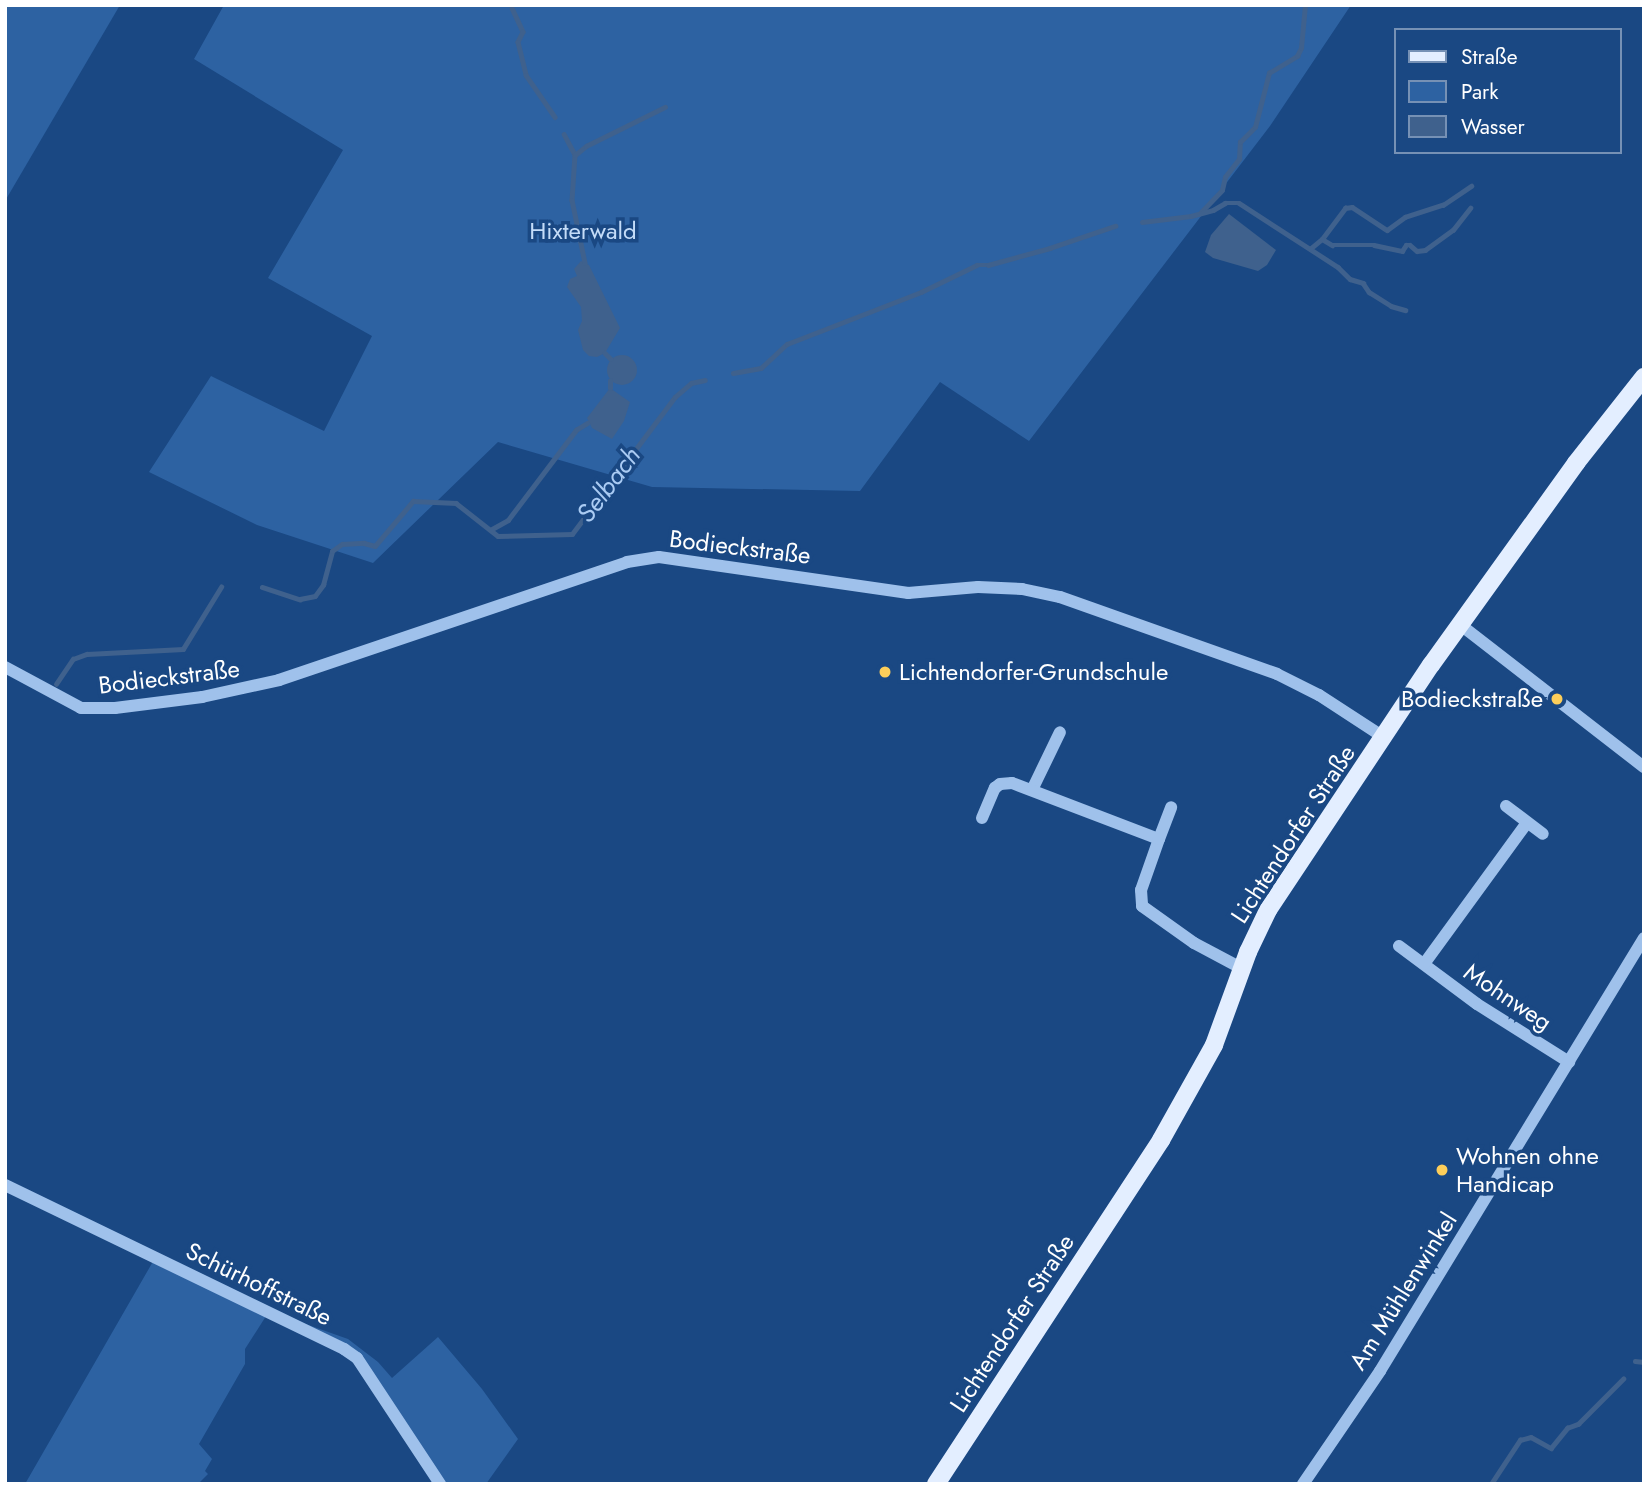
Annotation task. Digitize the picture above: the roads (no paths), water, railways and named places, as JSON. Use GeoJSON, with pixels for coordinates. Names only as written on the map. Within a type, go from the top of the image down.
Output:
{"type":"FeatureCollection","features":[{"type":"Feature","properties":{"kind":"main road","name":"Lichtendorfer Straße"},"geometry":{"type":"LineString","coordinates":[[936,1484],[1161,1140],[1214,1045],[1241,968],[1268,910],[1385,738],[1431,665],[1462,626],[1576,463],[1644,377]]}},
{"type":"Feature","properties":{"kind":"street","name":"Bodieckstraße"},"geometry":{"type":"LineString","coordinates":[[5,667],[81,708],[115,708],[202,696],[279,680],[627,562],[659,557],[908,593],[978,587],[1022,589],[1060,597],[1277,674],[1319,695],[1385,738]]}},
{"type":"Feature","properties":{"kind":"street"},"geometry":{"type":"LineString","coordinates":[[1462,626],[1644,767]]}},
{"type":"Feature","properties":{"kind":"street"},"geometry":{"type":"LineString","coordinates":[[1032,790],[1060,732]]}},
{"type":"Feature","properties":{"kind":"street"},"geometry":{"type":"LineString","coordinates":[[982,818],[992,793],[1000,784],[1012,783],[1159,839]]}},
{"type":"Feature","properties":{"kind":"street"},"geometry":{"type":"LineString","coordinates":[[1506,806],[1543,834]]}},
{"type":"Feature","properties":{"kind":"street"},"geometry":{"type":"LineString","coordinates":[[1171,807],[1140,895],[1142,906],[1204,949],[1241,968]]}},
{"type":"Feature","properties":{"kind":"street","name":"Mohnweg"},"geometry":{"type":"LineString","coordinates":[[1424,964],[1527,823]]}},
{"type":"Feature","properties":{"kind":"street","name":"Am Mühlenwinkel"},"geometry":{"type":"LineString","coordinates":[[1303,1484],[1380,1371],[1644,938]]}},
{"type":"Feature","properties":{"kind":"street","name":"Mohnweg"},"geometry":{"type":"LineString","coordinates":[[1399,946],[1488,1011],[1569,1062]]}},
{"type":"Feature","properties":{"kind":"street","name":"Schürhoffstraße"},"geometry":{"type":"LineString","coordinates":[[5,1185],[344,1349],[357,1358],[440,1484]]}},
{"type":"Feature","properties":{"kind":"water"},"geometry":{"type":"Polygon","coordinates":[[[1229,214],[1276,250],[1267,265],[1258,271],[1213,258],[1205,252],[1211,235],[1229,214]]]}},
{"type":"Feature","properties":{"kind":"water"},"geometry":{"type":"Polygon","coordinates":[[[581,261],[589,265],[620,328],[605,353],[597,357],[589,356],[583,350],[578,330],[582,321],[581,307],[567,287],[570,279],[577,276],[574,269],[581,261]]]}},
{"type":"Feature","properties":{"kind":"water"},"geometry":{"type":"Polygon","coordinates":[[[622,355],[633,359],[637,370],[633,381],[622,385],[611,381],[607,370],[611,359],[622,355]]]}},
{"type":"Feature","properties":{"kind":"water"},"geometry":{"type":"Polygon","coordinates":[[[610,388],[630,402],[624,421],[612,439],[592,428],[587,418],[610,388]]]}},
{"type":"Feature","properties":{"kind":"waterway"},"geometry":{"type":"LineString","coordinates":[[1201,212],[1222,190],[1225,177],[1239,159],[1240,142],[1255,127],[1269,73],[1297,56],[1301,48],[1305,5]]}},
{"type":"Feature","properties":{"kind":"waterway"},"geometry":{"type":"LineString","coordinates":[[512,8],[523,32],[518,42],[526,75],[555,117]]}},
{"type":"Feature","properties":{"kind":"waterway"},"geometry":{"type":"LineString","coordinates":[[575,155],[586,146],[665,107]]}},
{"type":"Feature","properties":{"kind":"waterway"},"geometry":{"type":"LineString","coordinates":[[564,134],[575,155],[572,200],[585,263]]}},
{"type":"Feature","properties":{"kind":"waterway"},"geometry":{"type":"LineString","coordinates":[[1322,239],[1345,208],[1352,207],[1387,230],[1405,217],[1443,205],[1471,186]]}},
{"type":"Feature","properties":{"kind":"waterway","name":"Selbach"},"geometry":{"type":"LineString","coordinates":[[1142,222],[1191,216],[1213,210],[1225,203],[1239,203],[1338,267],[1350,279],[1363,283],[1369,292],[1391,306],[1405,310]]}},
{"type":"Feature","properties":{"kind":"waterway"},"geometry":{"type":"LineString","coordinates":[[1310,249],[1322,239],[1332,245],[1374,245],[1402,251],[1406,245],[1410,245],[1417,251],[1425,250],[1453,230],[1470,208]]}},
{"type":"Feature","properties":{"kind":"waterway","name":"Selbach"},"geometry":{"type":"LineString","coordinates":[[733,373],[761,368],[787,344],[921,292],[977,265],[988,265],[1050,248],[1115,226]]}},
{"type":"Feature","properties":{"kind":"waterway"},"geometry":{"type":"LineString","coordinates":[[605,353],[611,359]]}},
{"type":"Feature","properties":{"kind":"waterway","name":"Selbach"},"geometry":{"type":"LineString","coordinates":[[262,587],[300,599],[315,596],[323,585],[332,551],[342,544],[364,543],[375,546],[413,501],[456,503],[498,536],[572,534],[675,397],[691,383],[705,380]]}},
{"type":"Feature","properties":{"kind":"waterway"},"geometry":{"type":"LineString","coordinates":[[610,381],[610,388]]}},
{"type":"Feature","properties":{"kind":"waterway"},"geometry":{"type":"LineString","coordinates":[[492,529],[508,520],[576,430],[587,423]]}},
{"type":"Feature","properties":{"kind":"waterway","name":"Selbach"},"geometry":{"type":"LineString","coordinates":[[56,684],[73,659],[87,654],[183,649],[221,587]]}},
{"type":"Feature","properties":{"kind":"waterway"},"geometry":{"type":"LineString","coordinates":[[1635,1361],[1644,1362]]}},
{"type":"Feature","properties":{"kind":"waterway"},"geometry":{"type":"LineString","coordinates":[[1491,1484],[1520,1440],[1531,1437],[1551,1448],[1567,1428],[1578,1424],[1623,1379]]}},
{"type":"Feature","properties":{"kind":"waterway"},"geometry":{"type":"LineString","coordinates":[[1466,1484],[1472,1484]]}},
{"type":"Feature","properties":{"kind":"place","name":"Lichtendorfer-Grundschule"},"geometry":{"type":"Point","coordinates":[885,672]}},
{"type":"Feature","properties":{"kind":"place","name":"Bodieckstraße"},"geometry":{"type":"Point","coordinates":[1557,699]}},
{"type":"Feature","properties":{"kind":"place","name":"Wohnen ohne Handicap"},"geometry":{"type":"Point","coordinates":[1442,1170]}},
{"type":"Feature","properties":{"kind":"park label","name":"Hixterwald"},"geometry":{"type":"Point","coordinates":[583,231]}}]}
